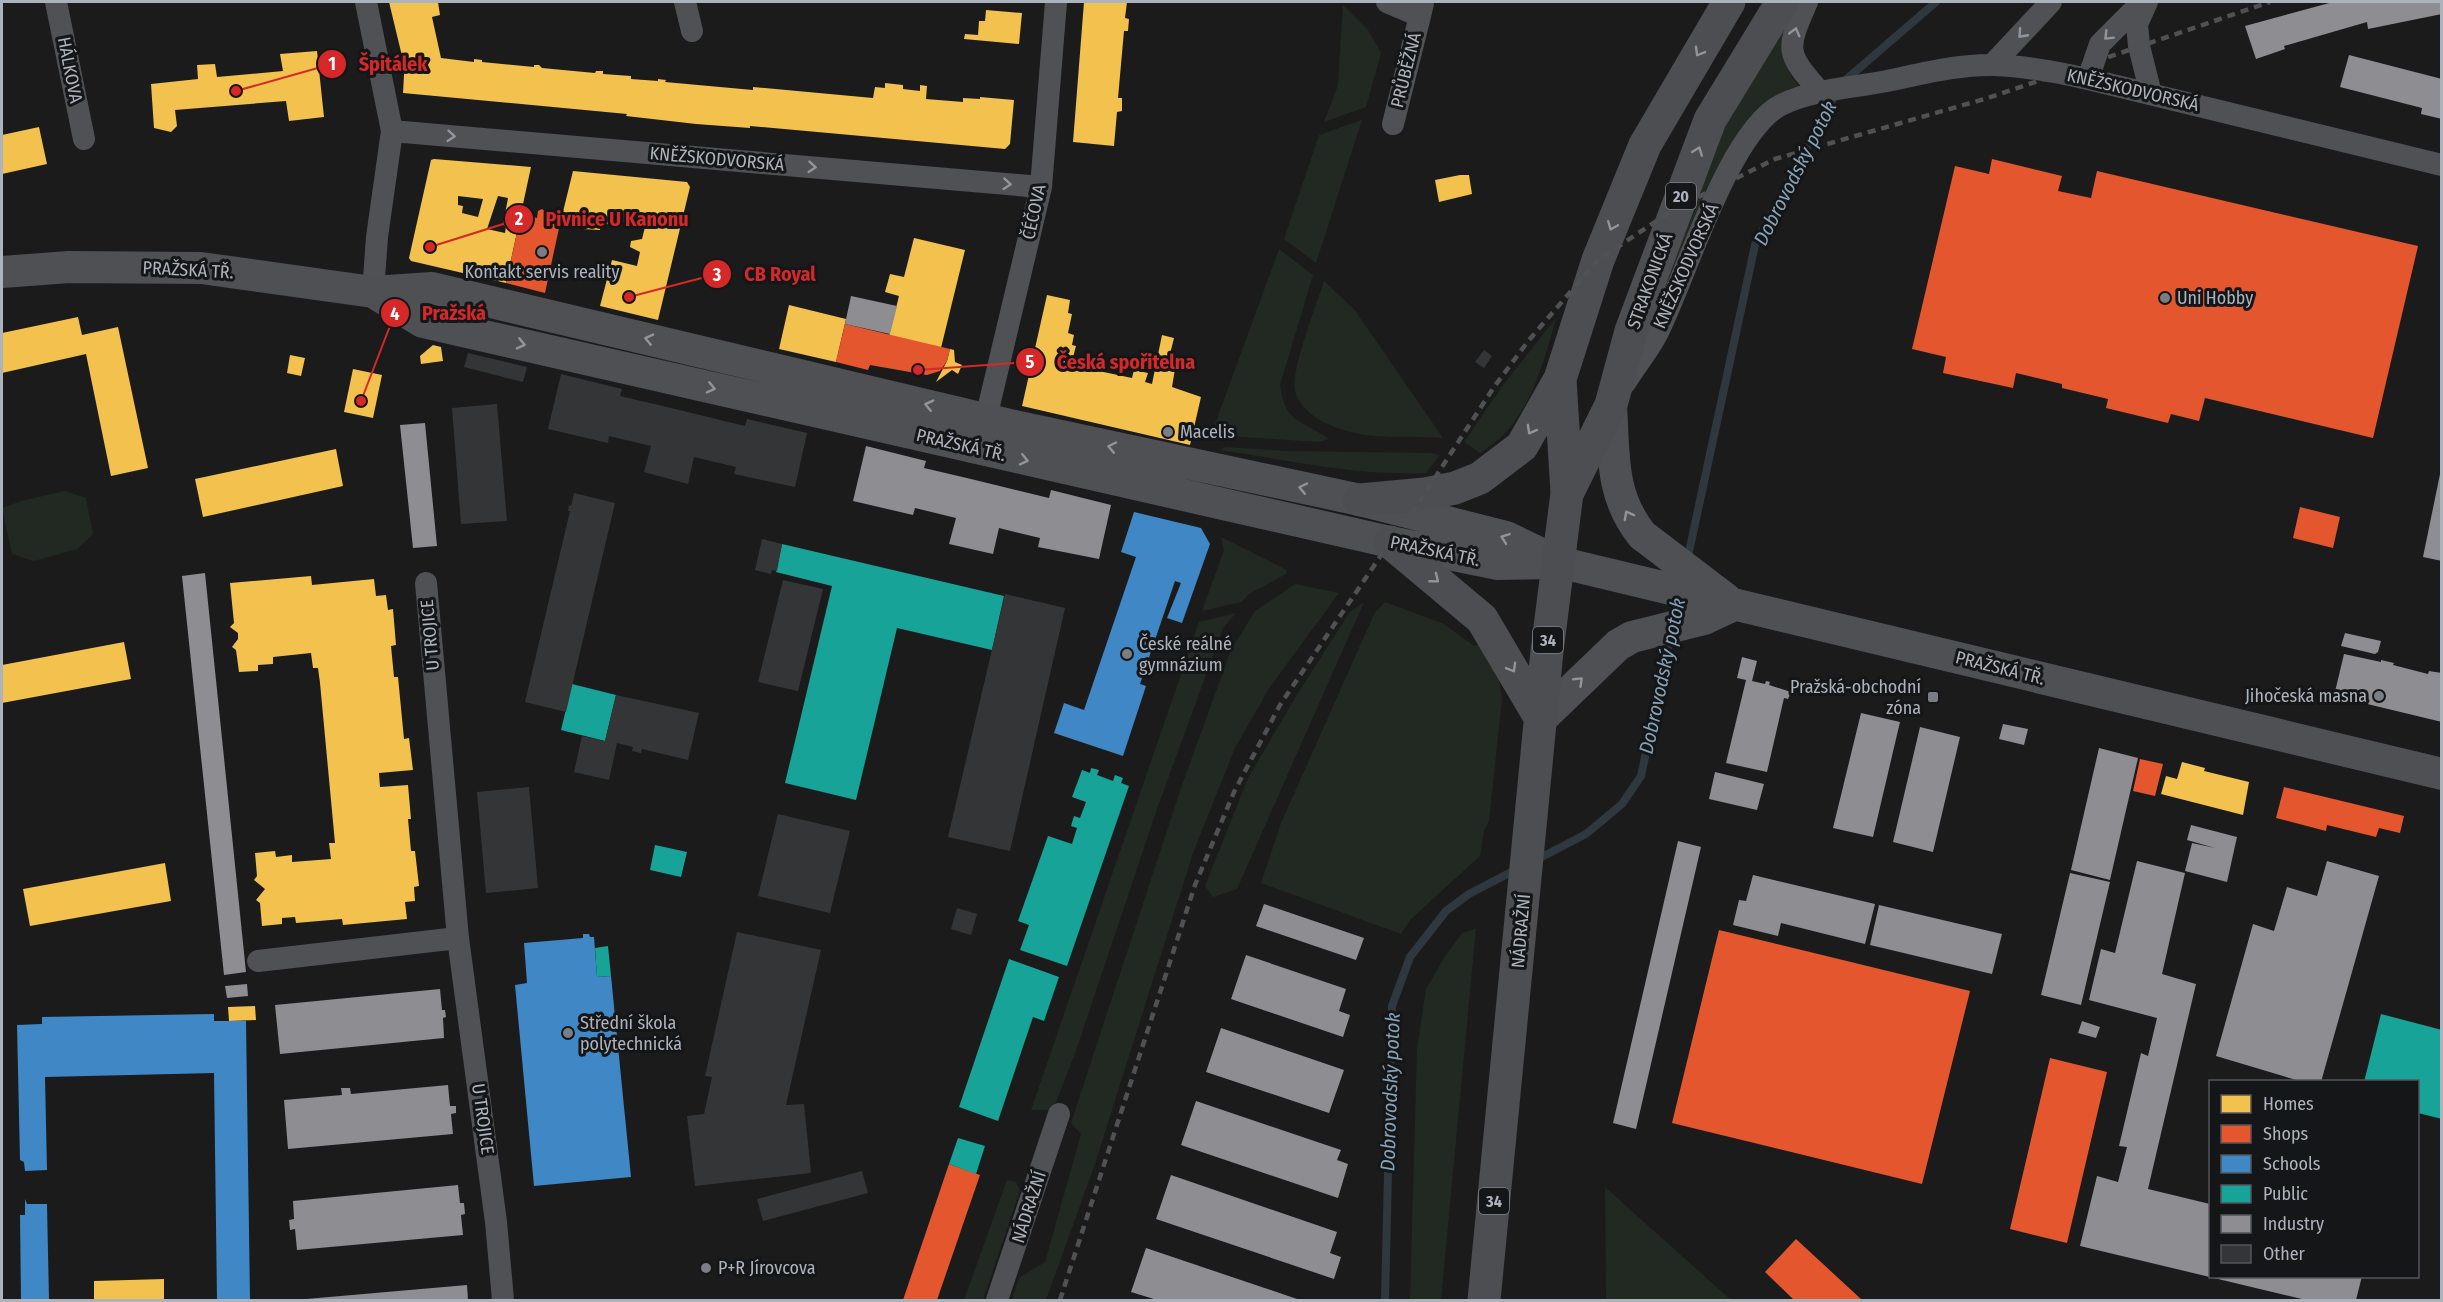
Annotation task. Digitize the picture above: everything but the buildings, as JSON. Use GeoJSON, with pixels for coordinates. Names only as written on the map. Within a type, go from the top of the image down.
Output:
{"type":"FeatureCollection","features":[{"type":"Feature","properties":{"kind":"main road"},"geometry":{"type":"LineString","coordinates":[[1360,500],[1425,494],[1455,488],[1480,478],[1522,446],[1560,379],[1598,260],[1645,145],[1729,2]]}},
{"type":"Feature","properties":{"kind":"main road","name":"STRAKONICKÁ"},"geometry":{"type":"LineString","coordinates":[[1611,405],[1631,331],[1710,120],[1782,2]]}},
{"type":"Feature","properties":{"kind":"main road"},"geometry":{"type":"LineString","coordinates":[[1558,562],[1567,493],[1560,379]]}},
{"type":"Feature","properties":{"kind":"main road","name":"20"},"geometry":{"type":"LineString","coordinates":[[1567,493],[1611,405]]}},
{"type":"Feature","properties":{"kind":"main road"},"geometry":{"type":"LineString","coordinates":[[1390,542],[1482,619],[1540,719]]}},
{"type":"Feature","properties":{"kind":"main road","name":"NÁDRAŽNÍ"},"geometry":{"type":"LineString","coordinates":[[1484,1300],[1540,719],[1558,562]]}},
{"type":"Feature","properties":{"kind":"street","name":"HÁLKOVA"},"geometry":{"type":"LineString","coordinates":[[56,2],[84,139]]}},
{"type":"Feature","properties":{"kind":"street"},"geometry":{"type":"LineString","coordinates":[[366,2],[392,131],[377,237],[373,292]]}},
{"type":"Feature","properties":{"kind":"street"},"geometry":{"type":"LineString","coordinates":[[686,2],[692,31]]}},
{"type":"Feature","properties":{"kind":"street","name":"ČÉČOVA"},"geometry":{"type":"LineString","coordinates":[[986,418],[1041,187],[1056,2]]}},
{"type":"Feature","properties":{"kind":"street","name":"PRŮBĚŽNÁ"},"geometry":{"type":"LineString","coordinates":[[1387,2],[1422,9],[1393,124]]}},
{"type":"Feature","properties":{"kind":"street"},"geometry":{"type":"LineString","coordinates":[[1807,2],[1793,33],[1792,48],[1796,65],[1822,92]]}},
{"type":"Feature","properties":{"kind":"street"},"geometry":{"type":"LineString","coordinates":[[1992,65],[2051,2]]}},
{"type":"Feature","properties":{"kind":"street"},"geometry":{"type":"LineString","coordinates":[[2088,79],[2100,44],[2142,2]]}},
{"type":"Feature","properties":{"kind":"street"},"geometry":{"type":"LineString","coordinates":[[2147,2],[2137,24],[2139,46],[2151,94]]}},
{"type":"Feature","properties":{"kind":"street","name":"KNĚŽSKODVORSKÁ"},"geometry":{"type":"LineString","coordinates":[[1611,405],[1656,334],[1721,184],[1764,116],[1782,105],[1822,92],[1914,74],[1992,65],[2030,68],[2088,79],[2442,165]]}},
{"type":"Feature","properties":{"kind":"street","name":"KNĚŽSKODVORSKÁ"},"geometry":{"type":"LineString","coordinates":[[392,131],[1041,187]]}},
{"type":"Feature","properties":{"kind":"street","name":"PRAŽSKÁ TŘ."},"geometry":{"type":"LineString","coordinates":[[2,272],[69,267],[201,268],[373,292],[432,288],[986,418],[1360,500],[1506,537],[1558,562],[1715,602],[2442,774]]}},
{"type":"Feature","properties":{"kind":"street","name":"PRAŽSKÁ TŘ."},"geometry":{"type":"LineString","coordinates":[[373,292],[423,322],[1390,542],[1498,564],[1558,562]]}},
{"type":"Feature","properties":{"kind":"street"},"geometry":{"type":"LineString","coordinates":[[1540,719],[1618,645],[1715,602],[1670,555],[1642,535],[1633,524],[1619,496],[1611,405]]}},
{"type":"Feature","properties":{"kind":"street","name":"U TROJICE"},"geometry":{"type":"LineString","coordinates":[[426,583],[459,938],[496,1222],[503,1300]]}},
{"type":"Feature","properties":{"kind":"street"},"geometry":{"type":"LineString","coordinates":[[258,961],[459,938]]}},
{"type":"Feature","properties":{"kind":"street","name":"NÁDRAŽNÍ"},"geometry":{"type":"LineString","coordinates":[[997,1300],[1059,1114]]}},
{"type":"Feature","properties":{"kind":"shaded area"},"geometry":{"type":"Polygon","coordinates":[[[1795,2],[1786,65],[1800,87],[1778,98],[1638,350],[1718,136],[1795,2]]]}},
{"type":"Feature","properties":{"kind":"shaded area"},"geometry":{"type":"Polygon","coordinates":[[[1343,5],[1368,30],[1381,53],[1366,107],[1324,122],[1338,85],[1343,5]]]}},
{"type":"Feature","properties":{"kind":"shaded area"},"geometry":{"type":"Polygon","coordinates":[[[1362,120],[1316,263],[1284,239],[1319,135],[1362,120]]]}},
{"type":"Feature","properties":{"kind":"shaded area"},"geometry":{"type":"Polygon","coordinates":[[[1279,249],[1313,275],[1280,385],[1282,398],[1290,414],[1329,439],[1318,442],[1211,435],[1279,249]]]}},
{"type":"Feature","properties":{"kind":"shaded area"},"geometry":{"type":"Polygon","coordinates":[[[1324,281],[1354,309],[1443,438],[1383,437],[1339,429],[1316,418],[1300,401],[1295,391],[1296,369],[1324,281]]]}},
{"type":"Feature","properties":{"kind":"shaded area"},"geometry":{"type":"Polygon","coordinates":[[[1556,318],[1531,394],[1510,427],[1480,453],[1464,442],[1503,385],[1556,318]]]}},
{"type":"Feature","properties":{"kind":"shaded area"},"geometry":{"type":"Polygon","coordinates":[[[1226,447],[1440,455],[1426,473],[1400,473],[1322,466],[1219,450],[1226,447]]]}},
{"type":"Feature","properties":{"kind":"shaded area"},"geometry":{"type":"Polygon","coordinates":[[[65,491],[86,498],[93,534],[77,549],[34,561],[12,554],[2,508],[21,501],[65,491]]]}},
{"type":"Feature","properties":{"kind":"shaded area"},"geometry":{"type":"Polygon","coordinates":[[[1221,537],[1287,570],[1286,574],[1249,594],[1241,602],[1202,611],[1224,550],[1221,537]]]}},
{"type":"Feature","properties":{"kind":"shaded area"},"geometry":{"type":"Polygon","coordinates":[[[1295,584],[1339,593],[1270,687],[1235,748],[1193,853],[1095,1164],[1046,1300],[1012,1300],[1019,1278],[1045,1262],[1081,1134],[1071,1123],[1181,788],[1231,650],[1255,611],[1295,584]]]}},
{"type":"Feature","properties":{"kind":"shaded area"},"geometry":{"type":"Polygon","coordinates":[[[1364,602],[1237,889],[1213,897],[1205,886],[1248,778],[1349,613],[1364,602]]]}},
{"type":"Feature","properties":{"kind":"shaded area"},"geometry":{"type":"Polygon","coordinates":[[[1385,602],[1444,624],[1474,646],[1483,643],[1498,672],[1502,700],[1489,821],[1484,830],[1480,856],[1410,920],[1401,934],[1261,883],[1281,823],[1375,612],[1385,602]]]}},
{"type":"Feature","properties":{"kind":"shaded area"},"geometry":{"type":"Polygon","coordinates":[[[1236,613],[1223,628],[1157,809],[1077,1048],[1057,1100],[1050,1110],[1031,1110],[1199,622],[1236,613]]]}},
{"type":"Feature","properties":{"kind":"shaded area"},"geometry":{"type":"Polygon","coordinates":[[[1476,928],[1441,1300],[1410,1300],[1417,1049],[1426,989],[1462,933],[1476,928]]]}},
{"type":"Feature","properties":{"kind":"shaded area"},"geometry":{"type":"Polygon","coordinates":[[[1007,1180],[1016,1182],[1020,1190],[983,1300],[964,1300],[1007,1180]]]}},
{"type":"Feature","properties":{"kind":"shaded area"},"geometry":{"type":"Polygon","coordinates":[[[1605,1187],[1731,1300],[1606,1300],[1605,1187]]]}},
{"type":"Feature","properties":{"kind":"waterway","name":"Dobrovodský potok"},"geometry":{"type":"LineString","coordinates":[[1842,83],[1936,2]]}},
{"type":"Feature","properties":{"kind":"waterway","name":"Dobrovodský potok"},"geometry":{"type":"LineString","coordinates":[[1687,561],[1755,245],[1836,93]]}},
{"type":"Feature","properties":{"kind":"waterway","name":"Dobrovodský potok"},"geometry":{"type":"LineString","coordinates":[[1536,860],[1586,834],[1622,804],[1641,776],[1671,634]]}},
{"type":"Feature","properties":{"kind":"waterway","name":"Dobrovodský potok"},"geometry":{"type":"LineString","coordinates":[[1385,1300],[1392,1006],[1410,957],[1446,911],[1469,894],[1517,869]]}},
{"type":"Feature","properties":{"kind":"railway"},"geometry":{"type":"LineString","coordinates":[[1060,1300],[1195,885],[1234,792],[1280,705],[1412,513],[1494,387],[1529,340],[1598,260],[1676,208],[1775,159],[1988,98],[2270,2]]}},
{"type":"Feature","properties":{"kind":"place","name":"Špitálek"},"geometry":{"type":"Point","coordinates":[236,91]}},
{"type":"Feature","properties":{"kind":"place","name":"Pivnice U Kanonu"},"geometry":{"type":"Point","coordinates":[430,247]}},
{"type":"Feature","properties":{"kind":"place","name":"Kontakt servis reality"},"geometry":{"type":"Point","coordinates":[542,252]}},
{"type":"Feature","properties":{"kind":"place","name":"CB Royal"},"geometry":{"type":"Point","coordinates":[629,297]}},
{"type":"Feature","properties":{"kind":"place","name":"Uni Hobby"},"geometry":{"type":"Point","coordinates":[2165,298]}},
{"type":"Feature","properties":{"kind":"place","name":"Česká spořitelna"},"geometry":{"type":"Point","coordinates":[918,370]}},
{"type":"Feature","properties":{"kind":"place","name":"Pražská"},"geometry":{"type":"Point","coordinates":[361,401]}},
{"type":"Feature","properties":{"kind":"place","name":"Macelis"},"geometry":{"type":"Point","coordinates":[1168,432]}},
{"type":"Feature","properties":{"kind":"place","name":"České reálné gymnázium"},"geometry":{"type":"Point","coordinates":[1127,654]}},
{"type":"Feature","properties":{"kind":"place","name":"Jihočeská masna"},"geometry":{"type":"Point","coordinates":[2379,696]}},
{"type":"Feature","properties":{"kind":"place","name":"Pražská-obchodní zóna"},"geometry":{"type":"Point","coordinates":[1933,697]}},
{"type":"Feature","properties":{"kind":"place","name":"Střední škola polytechnická"},"geometry":{"type":"Point","coordinates":[568,1033]}},
{"type":"Feature","properties":{"kind":"place","name":"P+R Jírovcova"},"geometry":{"type":"Point","coordinates":[706,1268]}}]}
